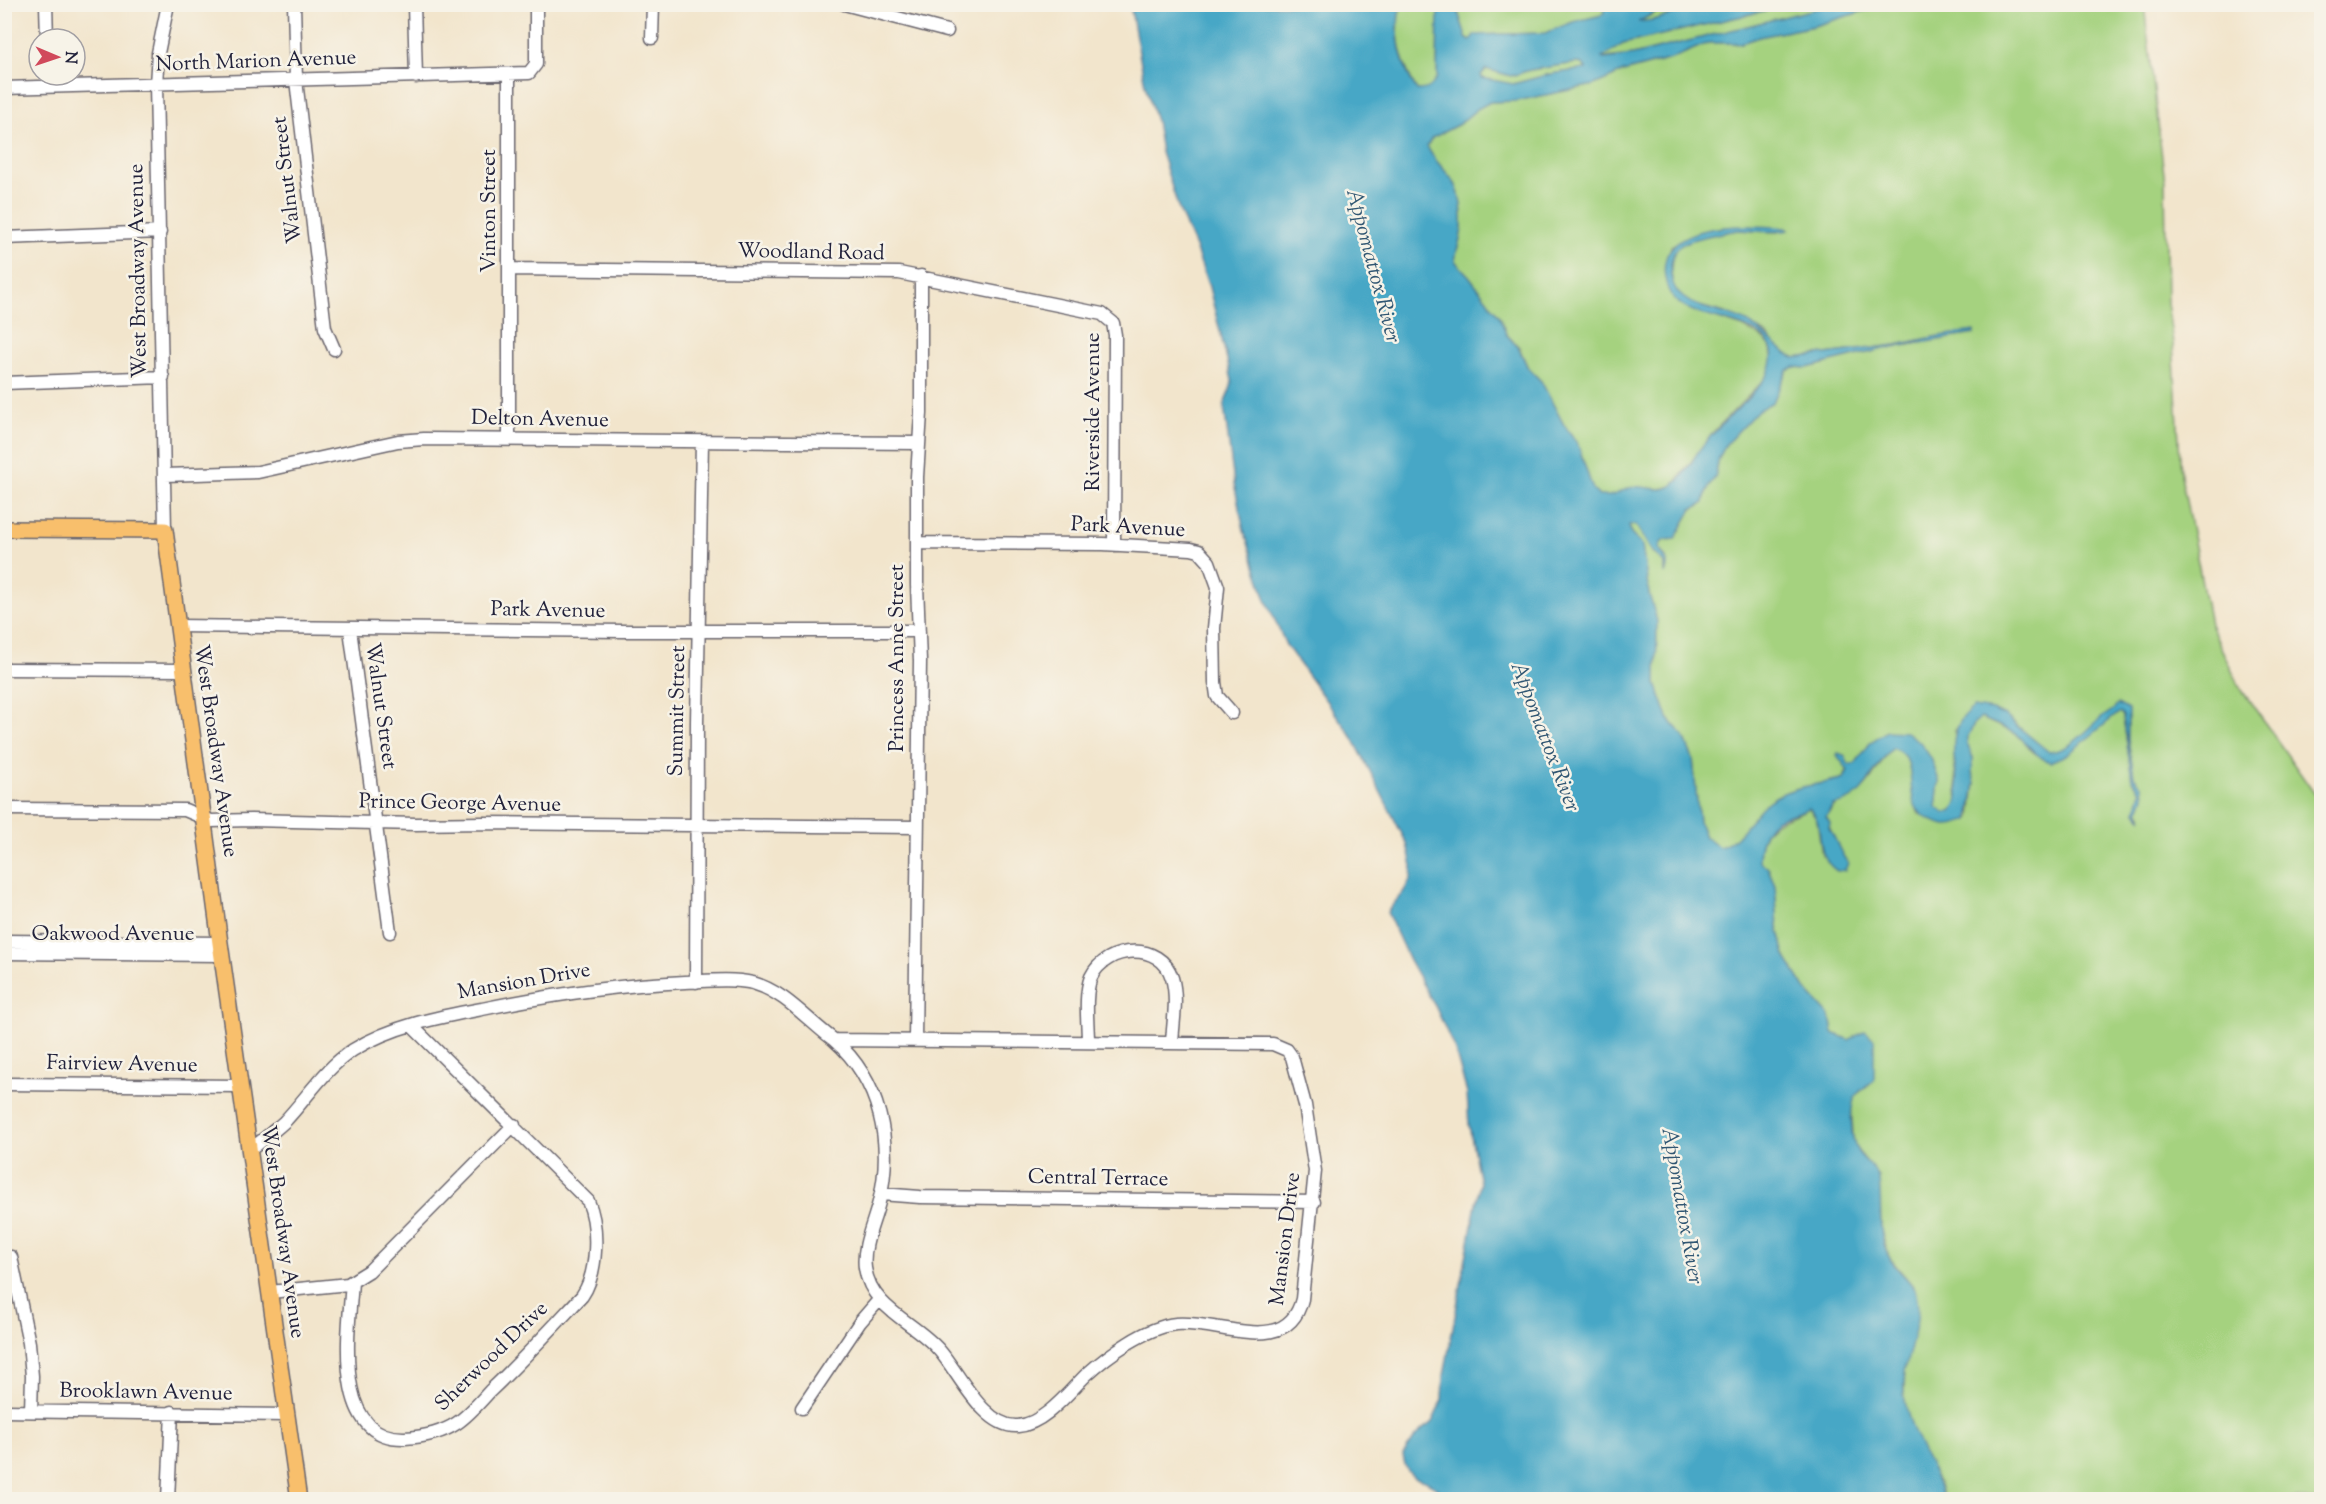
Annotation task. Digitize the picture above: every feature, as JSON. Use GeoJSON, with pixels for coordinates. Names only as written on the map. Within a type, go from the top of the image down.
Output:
{"type":"FeatureCollection","features":[{"type":"Feature","properties":{"kind":"main road"},"geometry":{"type":"LineString","coordinates":[[4,529],[165,530]]}},
{"type":"Feature","properties":{"kind":"main road","name":"West Broadway Avenue"},"geometry":{"type":"LineString","coordinates":[[165,530],[221,949],[299,1500]]}},
{"type":"Feature","properties":{"kind":"street"},"geometry":{"type":"LineString","coordinates":[[46,4],[46,27]]}},
{"type":"Feature","properties":{"kind":"street","name":"West Broadway Avenue"},"geometry":{"type":"LineString","coordinates":[[165,530],[156,84],[158,53],[168,4]]}},
{"type":"Feature","properties":{"kind":"street","name":"Walnut Street"},"geometry":{"type":"LineString","coordinates":[[294,4],[296,80],[326,328],[334,349]]}},
{"type":"Feature","properties":{"kind":"street"},"geometry":{"type":"LineString","coordinates":[[414,4],[416,77]]}},
{"type":"Feature","properties":{"kind":"street"},"geometry":{"type":"LineString","coordinates":[[510,74],[529,73],[536,64],[536,4]]}},
{"type":"Feature","properties":{"kind":"street"},"geometry":{"type":"LineString","coordinates":[[652,38],[653,4]]}},
{"type":"Feature","properties":{"kind":"street"},"geometry":{"type":"LineString","coordinates":[[844,4],[948,31]]}},
{"type":"Feature","properties":{"kind":"street","name":"North Marion Avenue"},"geometry":{"type":"LineString","coordinates":[[87,82],[156,84],[510,74]]}},
{"type":"Feature","properties":{"kind":"street","name":"Vinton Street"},"geometry":{"type":"LineString","coordinates":[[509,439],[510,74]]}},
{"type":"Feature","properties":{"kind":"street","name":"North Marion Avenue"},"geometry":{"type":"LineString","coordinates":[[4,88],[27,84]]}},
{"type":"Feature","properties":{"kind":"street"},"geometry":{"type":"LineString","coordinates":[[4,238],[160,232]]}},
{"type":"Feature","properties":{"kind":"street","name":"Woodland Road"},"geometry":{"type":"LineString","coordinates":[[509,270],[899,273],[1108,317]]}},
{"type":"Feature","properties":{"kind":"street","name":"Princess Anne Street"},"geometry":{"type":"LineString","coordinates":[[915,1040],[919,631],[917,543],[921,276]]}},
{"type":"Feature","properties":{"kind":"street","name":"Riverside Avenue"},"geometry":{"type":"LineString","coordinates":[[1108,317],[1113,323],[1115,335],[1114,544]]}},
{"type":"Feature","properties":{"kind":"street"},"geometry":{"type":"LineString","coordinates":[[4,383],[163,378]]}},
{"type":"Feature","properties":{"kind":"street","name":"Delton Avenue"},"geometry":{"type":"LineString","coordinates":[[165,475],[258,472],[398,441],[424,439],[919,443]]}},
{"type":"Feature","properties":{"kind":"street","name":"Summit Street"},"geometry":{"type":"LineString","coordinates":[[696,982],[702,441]]}},
{"type":"Feature","properties":{"kind":"street","name":"Park Avenue"},"geometry":{"type":"LineString","coordinates":[[917,543],[1114,544],[1198,551],[1209,562],[1218,587],[1214,628],[1215,682],[1218,696],[1232,713]]}},
{"type":"Feature","properties":{"kind":"street","name":"Park Avenue"},"geometry":{"type":"LineString","coordinates":[[177,626],[350,629],[919,631]]}},
{"type":"Feature","properties":{"kind":"street","name":"Walnut Street"},"geometry":{"type":"LineString","coordinates":[[350,629],[390,932]]}},
{"type":"Feature","properties":{"kind":"street"},"geometry":{"type":"LineString","coordinates":[[4,669],[183,670]]}},
{"type":"Feature","properties":{"kind":"street","name":"Prince George Avenue"},"geometry":{"type":"LineString","coordinates":[[4,809],[185,810],[203,818],[220,821],[917,827]]}},
{"type":"Feature","properties":{"kind":"street","name":"Oakwood Avenue"},"geometry":{"type":"LineString","coordinates":[[4,941],[221,949]]}},
{"type":"Feature","properties":{"kind":"street","name":"Oakwood Avenue"},"geometry":{"type":"LineString","coordinates":[[4,953],[221,949]]}},
{"type":"Feature","properties":{"kind":"street"},"geometry":{"type":"LineString","coordinates":[[1088,1042],[1089,986],[1092,976],[1108,959],[1118,954],[1136,951],[1155,956],[1163,963],[1172,978],[1174,1002],[1172,1043]]}},
{"type":"Feature","properties":{"kind":"street","name":"Mansion Drive"},"geometry":{"type":"LineString","coordinates":[[249,1151],[284,1122],[334,1064],[368,1041],[411,1025],[548,995],[620,986],[738,981],[767,988],[780,995],[834,1040],[854,1061],[866,1080],[881,1113],[885,1153],[881,1194],[870,1233],[865,1266],[869,1282],[879,1300],[939,1350],[980,1405],[1003,1423],[1017,1426],[1028,1424],[1056,1405],[1104,1360],[1162,1327],[1187,1324],[1272,1332],[1287,1326],[1299,1312],[1314,1202],[1315,1171],[1305,1105],[1292,1056],[1287,1050],[1273,1044],[834,1040]]}},
{"type":"Feature","properties":{"kind":"street","name":"Sherwood Drive"},"geometry":{"type":"LineString","coordinates":[[352,1282],[348,1364],[350,1388],[360,1412],[375,1429],[400,1438],[430,1435],[459,1422],[582,1296],[591,1281],[594,1269],[593,1215],[588,1201],[411,1025]]}},
{"type":"Feature","properties":{"kind":"street","name":"Fairview Avenue"},"geometry":{"type":"LineString","coordinates":[[4,1084],[240,1086]]}},
{"type":"Feature","properties":{"kind":"street"},"geometry":{"type":"LineString","coordinates":[[270,1293],[352,1282],[369,1271],[514,1125]]}},
{"type":"Feature","properties":{"kind":"street","name":"Central Terrace"},"geometry":{"type":"LineString","coordinates":[[881,1194],[920,1197],[1314,1202]]}},
{"type":"Feature","properties":{"kind":"street"},"geometry":{"type":"LineString","coordinates":[[10,1257],[29,1343],[32,1376],[31,1411]]}},
{"type":"Feature","properties":{"kind":"street"},"geometry":{"type":"LineString","coordinates":[[802,1408],[860,1322],[879,1300]]}},
{"type":"Feature","properties":{"kind":"street","name":"Brooklawn Avenue"},"geometry":{"type":"LineString","coordinates":[[4,1411],[287,1415]]}},
{"type":"Feature","properties":{"kind":"street"},"geometry":{"type":"LineString","coordinates":[[168,1500],[172,1412]]}},
{"type":"Feature","properties":{"kind":"green space"},"geometry":{"type":"Polygon","coordinates":[[[1604,4],[1605,10],[1602,15],[1573,22],[1545,33],[1474,35],[1471,41],[1466,38],[1457,5],[1604,4]]]}},
{"type":"Feature","properties":{"kind":"green space"},"geometry":{"type":"Polygon","coordinates":[[[1899,4],[2144,5],[2165,183],[2167,303],[2173,343],[2181,475],[2210,624],[2239,686],[2321,803],[2321,1499],[1943,1499],[1939,1484],[1908,1422],[1904,1391],[1905,1364],[1915,1329],[1913,1286],[1889,1257],[1881,1230],[1879,1177],[1854,1146],[1851,1106],[1855,1096],[1874,1080],[1873,1072],[1849,1040],[1833,1033],[1830,1016],[1806,990],[1785,956],[1778,927],[1775,886],[1768,868],[1759,861],[1760,847],[1768,830],[1781,820],[1809,808],[1817,820],[1822,856],[1848,863],[1835,841],[1826,817],[1836,805],[1867,784],[1893,748],[1906,756],[1919,814],[1971,818],[1975,783],[1972,773],[1973,758],[1967,744],[1975,722],[1981,718],[2010,731],[2024,741],[2033,752],[2050,762],[2120,712],[2123,716],[2132,780],[2141,791],[2136,812],[2143,816],[2139,810],[2144,797],[2143,787],[2134,777],[2128,739],[2127,710],[2115,709],[2067,747],[2054,752],[2045,751],[2014,723],[1992,710],[1955,730],[1954,761],[1958,801],[1953,810],[1945,813],[1936,807],[1939,781],[1931,758],[1887,731],[1871,742],[1855,764],[1849,765],[1844,778],[1796,789],[1778,796],[1763,806],[1733,840],[1719,847],[1705,837],[1699,822],[1693,759],[1684,737],[1668,718],[1656,684],[1657,621],[1649,594],[1642,546],[1631,534],[1629,525],[1636,525],[1651,550],[1665,564],[1665,572],[1666,558],[1659,549],[1660,544],[1664,540],[1675,539],[1692,509],[1704,503],[1706,492],[1715,477],[1719,458],[1726,444],[1758,410],[1773,402],[1787,370],[1794,367],[1807,368],[1883,349],[1974,334],[1939,336],[1896,345],[1794,358],[1779,350],[1765,333],[1725,313],[1696,305],[1681,297],[1673,286],[1671,270],[1676,248],[1692,239],[1735,230],[1780,232],[1724,228],[1686,238],[1671,246],[1665,278],[1689,309],[1743,327],[1761,337],[1770,345],[1773,363],[1765,379],[1715,430],[1673,486],[1660,489],[1634,487],[1612,497],[1599,496],[1593,490],[1577,442],[1564,425],[1541,381],[1528,368],[1519,347],[1506,334],[1500,317],[1455,261],[1462,229],[1459,194],[1455,184],[1427,146],[1432,138],[1459,124],[1477,109],[1490,102],[1516,101],[1594,85],[1623,72],[1671,59],[1708,43],[1741,43],[1814,26],[1867,10],[1899,4]]]}},
{"type":"Feature","properties":{"kind":"green space"},"geometry":{"type":"Polygon","coordinates":[[[1401,5],[1438,5],[1437,77],[1432,86],[1427,89],[1417,90],[1403,59],[1398,27],[1401,5]]]}},
{"type":"Feature","properties":{"kind":"green space"},"geometry":{"type":"Polygon","coordinates":[[[1669,5],[1708,5],[1636,23],[1669,5]]]}},
{"type":"Feature","properties":{"kind":"green space"},"geometry":{"type":"Polygon","coordinates":[[[1789,5],[1831,5],[1633,55],[1602,58],[1623,44],[1789,5]]]}},
{"type":"Feature","properties":{"kind":"green space"},"geometry":{"type":"Polygon","coordinates":[[[1576,63],[1584,64],[1586,69],[1550,74],[1513,84],[1482,78],[1481,75],[1486,69],[1511,76],[1530,70],[1576,63]]]}},
{"type":"Feature","properties":{"kind":"water","name":"Appomattox River"},"geometry":{"type":"Polygon","coordinates":[[[1130,5],[1401,5],[1398,27],[1400,49],[1411,81],[1417,90],[1430,87],[1437,77],[1438,5],[1457,5],[1466,38],[1470,41],[1474,35],[1545,33],[1573,22],[1602,15],[1605,10],[1604,5],[1625,9],[1637,5],[1669,5],[1638,22],[1708,5],[1789,5],[1623,44],[1602,58],[1604,59],[1633,55],[1831,5],[1899,5],[1867,10],[1814,26],[1741,43],[1708,43],[1671,59],[1623,72],[1594,85],[1516,101],[1490,102],[1477,109],[1459,124],[1432,138],[1427,146],[1455,184],[1459,194],[1462,229],[1455,261],[1500,317],[1506,334],[1518,347],[1528,368],[1541,381],[1564,425],[1577,442],[1593,490],[1599,496],[1614,495],[1633,487],[1664,489],[1677,482],[1716,430],[1758,387],[1771,366],[1771,348],[1760,335],[1747,328],[1700,314],[1675,300],[1668,289],[1664,266],[1670,249],[1684,238],[1702,231],[1724,227],[1768,227],[1788,230],[1770,232],[1738,230],[1693,240],[1678,247],[1671,265],[1672,280],[1677,291],[1685,299],[1747,322],[1794,358],[1896,345],[1974,331],[1974,334],[1883,349],[1807,368],[1794,367],[1787,370],[1773,402],[1758,410],[1726,444],[1719,458],[1715,477],[1706,492],[1704,503],[1692,509],[1675,539],[1664,540],[1660,544],[1659,549],[1667,564],[1665,574],[1665,564],[1651,550],[1636,525],[1629,525],[1631,534],[1642,545],[1649,594],[1657,621],[1656,684],[1668,718],[1684,737],[1693,759],[1699,822],[1705,837],[1719,847],[1726,845],[1769,801],[1796,789],[1844,778],[1848,771],[1837,755],[1838,753],[1844,755],[1849,765],[1855,764],[1871,742],[1887,731],[1906,732],[1920,742],[1931,758],[1939,781],[1936,807],[1945,813],[1953,810],[1957,801],[1958,790],[1954,762],[1956,733],[1962,719],[1974,707],[1992,710],[2005,716],[2049,752],[2070,745],[2118,704],[2128,710],[2128,739],[2134,777],[2143,787],[2144,797],[2139,810],[2143,819],[2136,812],[2141,791],[2132,780],[2123,716],[2120,712],[2068,754],[2050,762],[2038,756],[2015,734],[1981,718],[1975,722],[1967,744],[1973,758],[1972,773],[1975,783],[1969,820],[1944,825],[1921,814],[1912,795],[1908,763],[1903,755],[1893,748],[1862,790],[1845,802],[1833,805],[1826,817],[1830,823],[1829,828],[1848,863],[1845,870],[1837,871],[1824,856],[1818,823],[1809,808],[1772,823],[1761,844],[1759,861],[1768,868],[1775,886],[1778,927],[1785,956],[1806,990],[1830,1016],[1833,1033],[1849,1040],[1865,1031],[1874,1039],[1874,1080],[1854,1100],[1852,1132],[1858,1152],[1878,1177],[1881,1229],[1885,1248],[1892,1263],[1909,1281],[1917,1298],[1917,1322],[1905,1369],[1904,1393],[1910,1422],[1943,1499],[1447,1499],[1437,1488],[1415,1478],[1408,1471],[1403,1455],[1415,1437],[1432,1422],[1443,1399],[1444,1375],[1480,1183],[1469,1125],[1467,1093],[1455,1050],[1387,912],[1411,878],[1412,866],[1407,844],[1353,738],[1286,645],[1266,600],[1244,530],[1234,483],[1224,406],[1232,380],[1209,287],[1179,210],[1161,152],[1156,121],[1145,85],[1130,5]],[[1583,64],[1530,70],[1511,76],[1486,69],[1481,75],[1482,78],[1513,84],[1550,74],[1586,69],[1583,64]]]}}]}
